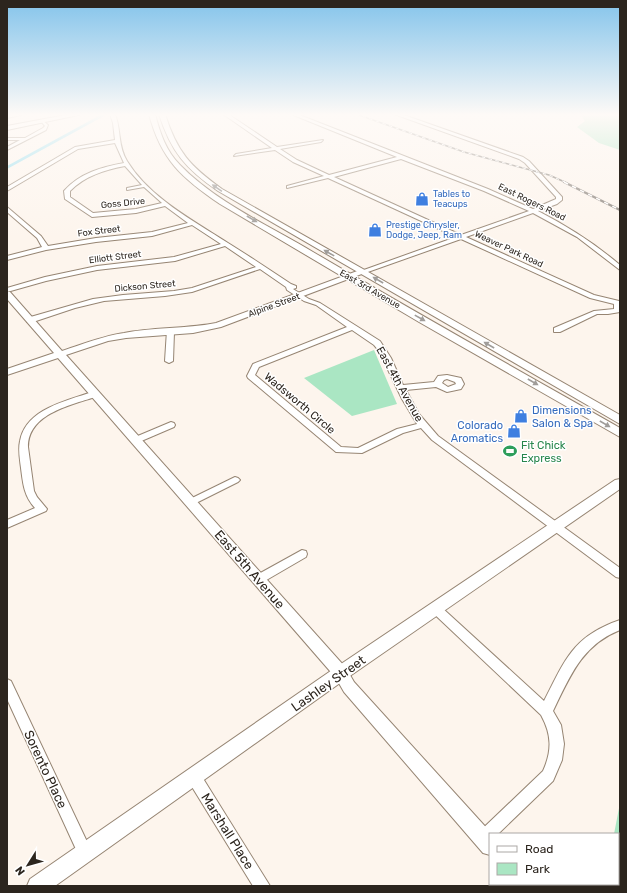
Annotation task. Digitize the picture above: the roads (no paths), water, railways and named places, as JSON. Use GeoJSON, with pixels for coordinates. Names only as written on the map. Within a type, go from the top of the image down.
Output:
{"type":"FeatureCollection","features":[{"type":"Feature","properties":{"kind":"main road","name":"East 3rd Avenue"},"geometry":{"type":"LineString","coordinates":[[168,156],[176,166],[192,180],[222,201],[349,277],[620,432]]}},
{"type":"Feature","properties":{"kind":"main road","name":"East 3rd Avenue"},"geometry":{"type":"LineString","coordinates":[[181,156],[207,181],[241,203],[620,420]]}},
{"type":"Feature","properties":{"kind":"main road","name":"Lashley Street"},"geometry":{"type":"LineString","coordinates":[[37,886],[341,674],[620,483]]}},
{"type":"Feature","properties":{"kind":"street"},"geometry":{"type":"LineString","coordinates":[[7,190],[64,156]]}},
{"type":"Feature","properties":{"kind":"street","name":"East 4th Avenue"},"geometry":{"type":"LineString","coordinates":[[123,156],[127,164],[144,186],[166,204],[289,286],[289,289],[302,295],[312,303],[318,304],[377,343],[384,351],[409,406],[422,425],[435,438],[620,574]]}},
{"type":"Feature","properties":{"kind":"street","name":"Weaver Park Road"},"geometry":{"type":"LineString","coordinates":[[288,156],[328,176],[592,297],[619,302]]}},
{"type":"Feature","properties":{"kind":"street","name":"East Rogers Road"},"geometry":{"type":"LineString","coordinates":[[399,156],[497,194],[534,211],[579,237],[620,268]]}},
{"type":"Feature","properties":{"kind":"street","name":"Alpine Street"},"geometry":{"type":"LineString","coordinates":[[7,372],[97,341],[116,336],[193,330],[218,324],[534,211],[559,200],[559,197],[524,160],[515,156]]}},
{"type":"Feature","properties":{"kind":"street"},"geometry":{"type":"LineString","coordinates":[[288,187],[402,157]]}},
{"type":"Feature","properties":{"kind":"street","name":"Goss Drive"},"geometry":{"type":"LineString","coordinates":[[127,164],[91,172],[73,184],[66,191],[68,198],[92,215],[136,211],[166,204]]}},
{"type":"Feature","properties":{"kind":"street"},"geometry":{"type":"LineString","coordinates":[[129,189],[144,186]]}},
{"type":"Feature","properties":{"kind":"street"},"geometry":{"type":"LineString","coordinates":[[7,209],[39,237],[46,248]]}},
{"type":"Feature","properties":{"kind":"street","name":"Fox Street"},"geometry":{"type":"LineString","coordinates":[[7,258],[46,248],[96,240],[152,234],[193,223]]}},
{"type":"Feature","properties":{"kind":"street","name":"Elliott Street"},"geometry":{"type":"LineString","coordinates":[[7,290],[45,279],[90,269],[175,259],[226,244]]}},
{"type":"Feature","properties":{"kind":"street","name":"Dickson Street"},"geometry":{"type":"LineString","coordinates":[[30,320],[74,306],[103,300],[193,290],[261,267]]}},
{"type":"Feature","properties":{"kind":"street","name":"East 5th Avenue"},"geometry":{"type":"LineString","coordinates":[[7,294],[259,579],[341,674],[349,686],[487,842]]}},
{"type":"Feature","properties":{"kind":"street"},"geometry":{"type":"LineString","coordinates":[[557,330],[596,312],[618,310],[619,302]]}},
{"type":"Feature","properties":{"kind":"street","name":"Wadsworth Circle"},"geometry":{"type":"LineString","coordinates":[[353,326],[256,366],[251,376],[339,450],[359,451],[400,431],[422,425]]}},
{"type":"Feature","properties":{"kind":"street"},"geometry":{"type":"LineString","coordinates":[[169,361],[170,332]]}},
{"type":"Feature","properties":{"kind":"street"},"geometry":{"type":"LineString","coordinates":[[401,388],[438,384]]}},
{"type":"Feature","properties":{"kind":"street"},"geometry":{"type":"LineString","coordinates":[[7,524],[42,509],[33,501],[28,489],[24,442],[27,432],[33,423],[50,411],[95,394]]}},
{"type":"Feature","properties":{"kind":"street"},"geometry":{"type":"LineString","coordinates":[[591,403],[620,416]]}},
{"type":"Feature","properties":{"kind":"street"},"geometry":{"type":"LineString","coordinates":[[136,440],[171,425]]}},
{"type":"Feature","properties":{"kind":"street"},"geometry":{"type":"LineString","coordinates":[[191,502],[235,480]]}},
{"type":"Feature","properties":{"kind":"street"},"geometry":{"type":"LineString","coordinates":[[259,579],[302,554]]}},
{"type":"Feature","properties":{"kind":"street"},"geometry":{"type":"LineString","coordinates":[[436,609],[546,711],[554,726],[557,744],[555,760],[548,776],[495,833]]}},
{"type":"Feature","properties":{"kind":"street"},"geometry":{"type":"LineString","coordinates":[[546,711],[573,659],[579,651],[593,637],[611,627],[620,625]]}},
{"type":"Feature","properties":{"kind":"street","name":"Sorento Place"},"geometry":{"type":"LineString","coordinates":[[7,685],[85,853]]}},
{"type":"Feature","properties":{"kind":"street","name":"Marshall Place"},"geometry":{"type":"LineString","coordinates":[[194,777],[262,886]]}},
{"type":"Feature","properties":{"kind":"waterway"},"geometry":{"type":"LineString","coordinates":[[7,168],[30,156]]}},
{"type":"Feature","properties":{"kind":"railway"},"geometry":{"type":"LineString","coordinates":[[478,156],[549,175],[567,183]]}},
{"type":"Feature","properties":{"kind":"railway"},"geometry":{"type":"LineString","coordinates":[[564,182],[620,210]]}},
{"type":"Feature","properties":{"kind":"place","name":"Tables to Teacups"},"geometry":{"type":"Point","coordinates":[422,199]}},
{"type":"Feature","properties":{"kind":"place","name":"Prestige Chrysler, Dodge, Jeep, Ram"},"geometry":{"type":"Point","coordinates":[375,230]}},
{"type":"Feature","properties":{"kind":"place","name":"Dimensions Salon & Spa"},"geometry":{"type":"Point","coordinates":[521,416]}},
{"type":"Feature","properties":{"kind":"place","name":"Colorado Aromatics"},"geometry":{"type":"Point","coordinates":[514,431]}},
{"type":"Feature","properties":{"kind":"place","name":"Fit Chick Express"},"geometry":{"type":"Point","coordinates":[510,451]}}]}
